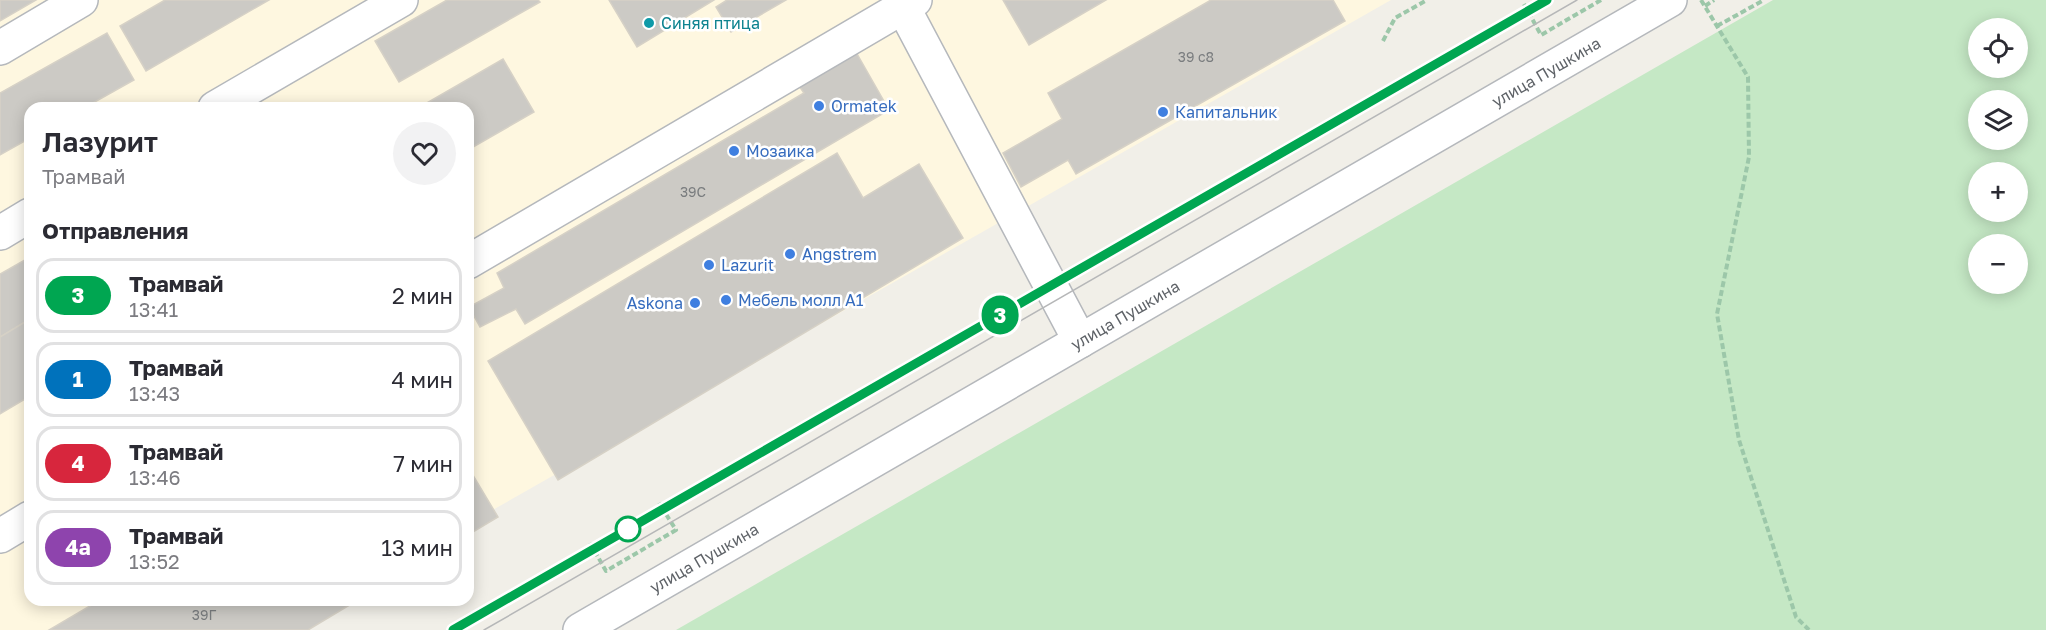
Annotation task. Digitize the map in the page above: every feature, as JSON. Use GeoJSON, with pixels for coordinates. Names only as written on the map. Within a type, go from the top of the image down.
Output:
{"type":"FeatureCollection","features":[{"type":"Feature","properties":{"kind":"street"},"geometry":{"type":"LineString","coordinates":[[0,48],[81,0]]}},
{"type":"Feature","properties":{"kind":"street"},"geometry":{"type":"LineString","coordinates":[[224,102],[355,11],[400,0]]}},
{"type":"Feature","properties":{"kind":"street","name":"улица Пушкина"},"geometry":{"type":"LineString","coordinates":[[580,630],[1670,0]]}},
{"type":"Feature","properties":{"kind":"street"},"geometry":{"type":"LineString","coordinates":[[474,258],[909,3],[1080,341]]}},
{"type":"Feature","properties":{"kind":"street"},"geometry":{"type":"LineString","coordinates":[[0,233],[24,219]]}},
{"type":"Feature","properties":{"kind":"street"},"geometry":{"type":"LineString","coordinates":[[0,536],[24,522]]}},
{"type":"Feature","properties":{"kind":"path"},"geometry":{"type":"LineString","coordinates":[[1383,41],[1395,18],[1426,0]]}},
{"type":"Feature","properties":{"kind":"path"},"geometry":{"type":"LineString","coordinates":[[1524,4],[1541,35],[1601,0]]}},
{"type":"Feature","properties":{"kind":"path"},"geometry":{"type":"LineString","coordinates":[[1701,0],[1748,77],[1749,157],[1718,314],[1739,440],[1796,617],[1809,630]]}},
{"type":"Feature","properties":{"kind":"path"},"geometry":{"type":"LineString","coordinates":[[1705,6],[1714,0]]}},
{"type":"Feature","properties":{"kind":"path"},"geometry":{"type":"LineString","coordinates":[[1717,26],[1764,0]]}},
{"type":"Feature","properties":{"kind":"path"},"geometry":{"type":"LineString","coordinates":[[590,543],[606,571],[676,531],[659,503]]}},
{"type":"Feature","properties":{"kind":"shaded area"},"geometry":{"type":"Polygon","coordinates":[[[0,0],[1391,0],[474,521],[474,102],[24,102],[24,606],[323,606],[281,630],[0,630],[0,0]]]}},
{"type":"Feature","properties":{"kind":"green space"},"geometry":{"type":"Polygon","coordinates":[[[1773,0],[2046,0],[2046,630],[676,630],[1773,0]]]}},
{"type":"Feature","properties":{"kind":"building"},"geometry":{"type":"Polygon","coordinates":[[[0,0],[36,0],[0,21],[0,0]]]}},
{"type":"Feature","properties":{"kind":"building"},"geometry":{"type":"Polygon","coordinates":[[[165,0],[269,0],[146,71],[120,26],[165,0]]]}},
{"type":"Feature","properties":{"kind":"building"},"geometry":{"type":"Polygon","coordinates":[[[447,0],[538,0],[540,2],[399,82],[375,41],[447,0]]]}},
{"type":"Feature","properties":{"kind":"building","name":"Синяя птица"},"geometry":{"type":"Polygon","coordinates":[[[609,0],[714,0],[637,47],[609,0]]]}},
{"type":"Feature","properties":{"kind":"building"},"geometry":{"type":"Polygon","coordinates":[[[727,0],[786,0],[731,32],[716,7],[727,0]]]}},
{"type":"Feature","properties":{"kind":"building"},"geometry":{"type":"Polygon","coordinates":[[[1003,0],[1106,0],[1029,45],[1003,0]]]}},
{"type":"Feature","properties":{"kind":"building"},"geometry":{"type":"Polygon","coordinates":[[[1211,0],[1333,0],[1345,21],[1076,174],[1068,160],[1021,187],[1003,153],[1062,119],[1048,93],[1211,0]]]}},
{"type":"Feature","properties":{"kind":"building"},"geometry":{"type":"Polygon","coordinates":[[[107,33],[134,80],[95,102],[24,102],[24,141],[0,155],[0,93],[107,33]]]}},
{"type":"Feature","properties":{"kind":"building"},"geometry":{"type":"Polygon","coordinates":[[[856,52],[889,110],[525,324],[516,309],[480,327],[474,316],[474,304],[504,288],[497,273],[804,93],[797,83],[856,52]]]}},
{"type":"Feature","properties":{"kind":"building"},"geometry":{"type":"Polygon","coordinates":[[[503,59],[534,112],[474,147],[474,102],[428,102],[503,59]]]}},
{"type":"Feature","properties":{"kind":"building","name":"Мебель молл А1"},"geometry":{"type":"Polygon","coordinates":[[[837,153],[863,198],[919,164],[963,238],[558,480],[488,361],[837,153]]]}},
{"type":"Feature","properties":{"kind":"building"},"geometry":{"type":"Polygon","coordinates":[[[24,260],[24,323],[0,337],[0,274],[24,260]]]}},
{"type":"Feature","properties":{"kind":"building"},"geometry":{"type":"Polygon","coordinates":[[[24,323],[24,400],[0,414],[0,337],[24,323]]]}},
{"type":"Feature","properties":{"kind":"building"},"geometry":{"type":"Polygon","coordinates":[[[474,477],[498,517],[474,531],[474,477]]]}},
{"type":"Feature","properties":{"kind":"building"},"geometry":{"type":"Polygon","coordinates":[[[90,606],[348,606],[308,630],[49,630],[90,606]]]}},
{"type":"Feature","properties":{"kind":"tram line"},"geometry":{"type":"LineString","coordinates":[[454,630],[1547,0]]}},
{"type":"Feature","properties":{"kind":"tram line","name":"3"},"geometry":{"type":"LineString","coordinates":[[453,630],[1547,0]]}},
{"type":"Feature","properties":{"kind":"tram line"},"geometry":{"type":"LineString","coordinates":[[484,630],[1577,0]]}},
{"type":"Feature","properties":{"kind":"place","name":"Синяя птица"},"geometry":{"type":"Point","coordinates":[649,23]}},
{"type":"Feature","properties":{"kind":"place","name":"Ormatek"},"geometry":{"type":"Point","coordinates":[819,106]}},
{"type":"Feature","properties":{"kind":"place","name":"Капитальник"},"geometry":{"type":"Point","coordinates":[1163,112]}},
{"type":"Feature","properties":{"kind":"place","name":"Мозаика"},"geometry":{"type":"Point","coordinates":[734,151]}},
{"type":"Feature","properties":{"kind":"place","name":"Angstrem"},"geometry":{"type":"Point","coordinates":[790,254]}},
{"type":"Feature","properties":{"kind":"place","name":"Lazurit"},"geometry":{"type":"Point","coordinates":[709,265]}},
{"type":"Feature","properties":{"kind":"place","name":"Мебель молл А1"},"geometry":{"type":"Point","coordinates":[726,300]}},
{"type":"Feature","properties":{"kind":"place","name":"Askona"},"geometry":{"type":"Point","coordinates":[695,303]}}]}
